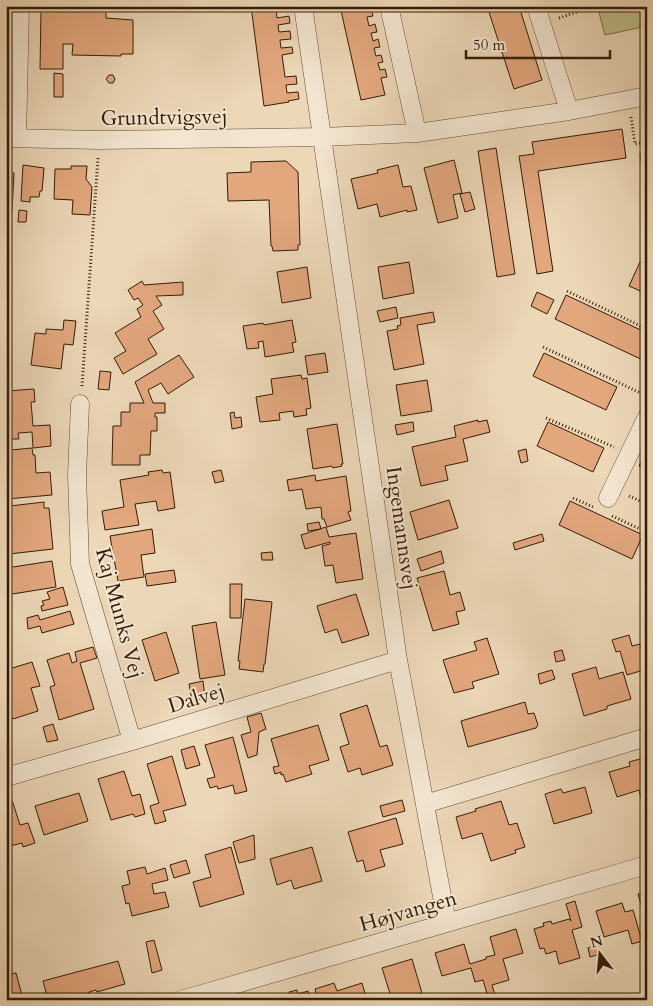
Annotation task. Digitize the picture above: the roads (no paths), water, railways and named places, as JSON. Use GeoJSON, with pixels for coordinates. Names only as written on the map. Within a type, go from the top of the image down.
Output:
{"type":"FeatureCollection","features":[{"type":"Feature","properties":{"kind":"street"},"geometry":{"type":"LineString","coordinates":[[12,138],[20,6]]}},
{"type":"Feature","properties":{"kind":"street"},"geometry":{"type":"LineString","coordinates":[[303,6],[322,137]]}},
{"type":"Feature","properties":{"kind":"street"},"geometry":{"type":"LineString","coordinates":[[390,6],[417,132]]}},
{"type":"Feature","properties":{"kind":"street"},"geometry":{"type":"LineString","coordinates":[[536,6],[569,110]]}},
{"type":"Feature","properties":{"kind":"street","name":"Grundtvigsvej"},"geometry":{"type":"LineString","coordinates":[[12,138],[99,140],[322,137],[417,132],[569,110],[647,96]]}},
{"type":"Feature","properties":{"kind":"street","name":"Ingemannsvej"},"geometry":{"type":"LineString","coordinates":[[322,137],[398,660],[447,923]]}},
{"type":"Feature","properties":{"kind":"street","name":"Kaj Munks Vej"},"geometry":{"type":"LineString","coordinates":[[80,404],[77,475],[80,564],[132,741]]}},
{"type":"Feature","properties":{"kind":"street"},"geometry":{"type":"LineString","coordinates":[[608,498],[647,417]]}},
{"type":"Feature","properties":{"kind":"street","name":"Dalvej"},"geometry":{"type":"LineString","coordinates":[[6,777],[132,741],[398,660]]}},
{"type":"Feature","properties":{"kind":"street"},"geometry":{"type":"LineString","coordinates":[[425,804],[647,737]]}},
{"type":"Feature","properties":{"kind":"street","name":"Højvangen"},"geometry":{"type":"LineString","coordinates":[[181,1000],[647,865]]}}]}
